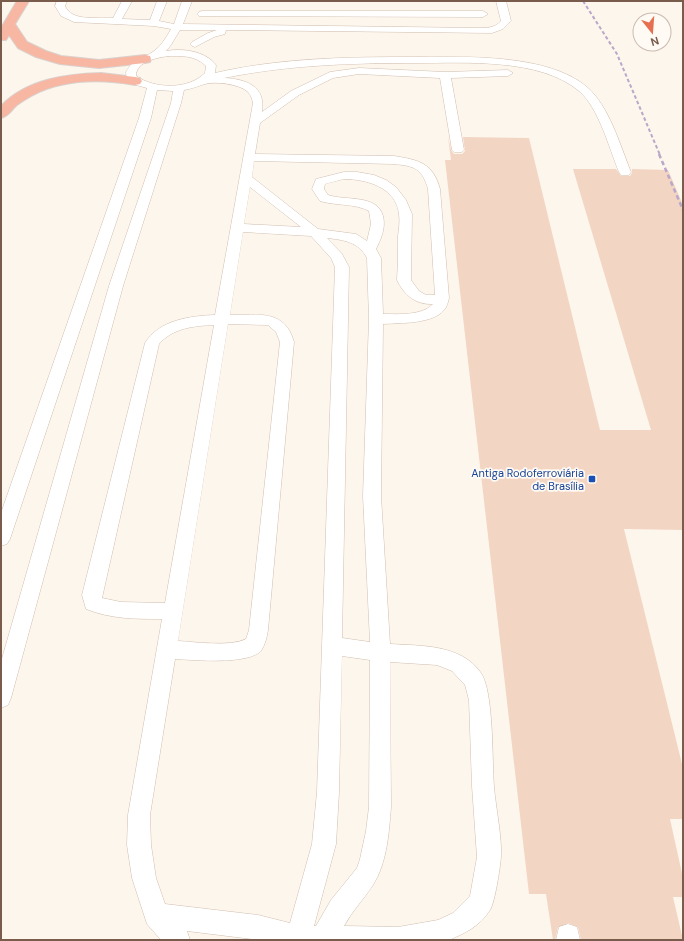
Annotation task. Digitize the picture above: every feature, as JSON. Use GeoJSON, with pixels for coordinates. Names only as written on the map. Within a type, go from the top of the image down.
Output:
{"type":"FeatureCollection","features":[{"type":"Feature","properties":{"kind":"highway"},"geometry":{"type":"LineString","coordinates":[[1,38],[23,1]]}},
{"type":"Feature","properties":{"kind":"highway"},"geometry":{"type":"LineString","coordinates":[[9,24],[22,45],[41,54],[60,60],[99,64],[149,57]]}},
{"type":"Feature","properties":{"kind":"highway"},"geometry":{"type":"LineString","coordinates":[[1,114],[18,98],[35,89],[54,82],[76,78],[99,77],[121,78],[135,82]]}},
{"type":"Feature","properties":{"kind":"lane"},"geometry":{"type":"LineString","coordinates":[[62,1],[60,6],[64,14],[74,19],[154,23],[177,27],[234,29],[474,31],[492,30],[502,26],[506,21],[500,1]]}},
{"type":"Feature","properties":{"kind":"lane"},"geometry":{"type":"LineString","coordinates":[[116,21],[127,1]]}},
{"type":"Feature","properties":{"kind":"lane"},"geometry":{"type":"LineString","coordinates":[[154,23],[162,1]]}},
{"type":"Feature","properties":{"kind":"lane"},"geometry":{"type":"LineString","coordinates":[[187,1],[177,27],[166,46],[133,67],[131,72],[135,82],[152,88],[179,88],[204,80],[247,70],[296,63],[394,60],[519,64],[560,76],[582,88],[598,108],[625,172]]}},
{"type":"Feature","properties":{"kind":"lane"},"geometry":{"type":"LineString","coordinates":[[193,54],[203,10],[483,10],[482,20],[474,31]]}},
{"type":"Feature","properties":{"kind":"lane"},"geometry":{"type":"LineString","coordinates":[[264,29],[268,11]]}},
{"type":"Feature","properties":{"kind":"lane"},"geometry":{"type":"LineString","coordinates":[[195,44],[210,35],[234,29]]}},
{"type":"Feature","properties":{"kind":"lane"},"geometry":{"type":"LineString","coordinates":[[149,57],[168,53],[193,54],[207,60],[211,65],[212,69],[210,74],[204,80]]}},
{"type":"Feature","properties":{"kind":"lane"},"geometry":{"type":"LineString","coordinates":[[256,121],[295,93],[330,75],[348,72],[379,71],[445,75],[499,73],[560,76]]}},
{"type":"Feature","properties":{"kind":"lane"},"geometry":{"type":"LineString","coordinates":[[445,75],[458,150]]}},
{"type":"Feature","properties":{"kind":"lane"},"geometry":{"type":"LineString","coordinates":[[178,940],[156,915],[144,878],[139,845],[140,815],[258,104],[258,96],[254,90],[248,87],[236,82],[204,80]]}},
{"type":"Feature","properties":{"kind":"lane"},"geometry":{"type":"LineString","coordinates":[[1,539],[145,118],[152,88]]}},
{"type":"Feature","properties":{"kind":"lane"},"geometry":{"type":"LineString","coordinates":[[1,698],[116,286],[176,103],[179,88]]}},
{"type":"Feature","properties":{"kind":"lane"},"geometry":{"type":"LineString","coordinates":[[250,157],[394,160],[418,165],[426,171],[431,178],[434,189],[442,298],[438,308],[428,314],[407,318],[376,319]]}},
{"type":"Feature","properties":{"kind":"lane"},"geometry":{"type":"LineString","coordinates":[[369,249],[376,239],[378,218],[374,209],[351,201],[338,201],[324,198],[318,189],[320,182],[334,176],[346,174],[364,176],[374,179],[394,192],[405,212],[404,280],[408,290],[420,298],[442,298]]}},
{"type":"Feature","properties":{"kind":"lane"},"geometry":{"type":"LineString","coordinates":[[246,178],[315,232],[337,254],[342,267],[343,280],[328,792],[324,844],[298,939]]}},
{"type":"Feature","properties":{"kind":"lane"},"geometry":{"type":"LineString","coordinates":[[237,228],[315,232],[351,237],[369,249],[374,258],[376,273],[372,496],[380,652],[380,807],[378,831],[372,860],[365,876],[340,909],[323,938]]}},
{"type":"Feature","properties":{"kind":"lane"},"geometry":{"type":"LineString","coordinates":[[167,650],[235,652],[247,649],[253,644],[257,633],[287,342],[282,329],[277,324],[270,321],[222,320],[187,323],[172,327],[161,333],[152,344],[93,587],[93,603],[100,607],[112,609],[173,611]]}},
{"type":"Feature","properties":{"kind":"lane"},"geometry":{"type":"LineString","coordinates":[[156,915],[258,927],[298,939],[323,938],[398,940],[438,932],[462,922],[480,902],[489,857],[479,700],[474,680],[458,665],[438,656],[380,652],[333,646]]}},
{"type":"Feature","properties":{"kind":"building"},"geometry":{"type":"Polygon","coordinates":[[[448,137],[451,150],[454,154],[462,154],[465,151],[463,137],[529,138],[600,430],[651,430],[573,169],[616,169],[621,176],[630,176],[632,169],[668,170],[683,205],[683,530],[624,529],[683,768],[683,819],[670,819],[683,878],[683,897],[673,897],[683,940],[581,940],[578,927],[568,923],[558,927],[555,940],[553,940],[546,894],[529,894],[445,160],[451,160],[448,137]]]}},
{"type":"Feature","properties":{"kind":"railway"},"geometry":{"type":"LineString","coordinates":[[583,1],[617,54],[660,155]]}},
{"type":"Feature","properties":{"kind":"railway"},"geometry":{"type":"LineString","coordinates":[[659,154],[683,210]]}},
{"type":"Feature","properties":{"kind":"place","name":"Antiga Rodoferroviária de Brasília"},"geometry":{"type":"Point","coordinates":[592,479]}}]}
